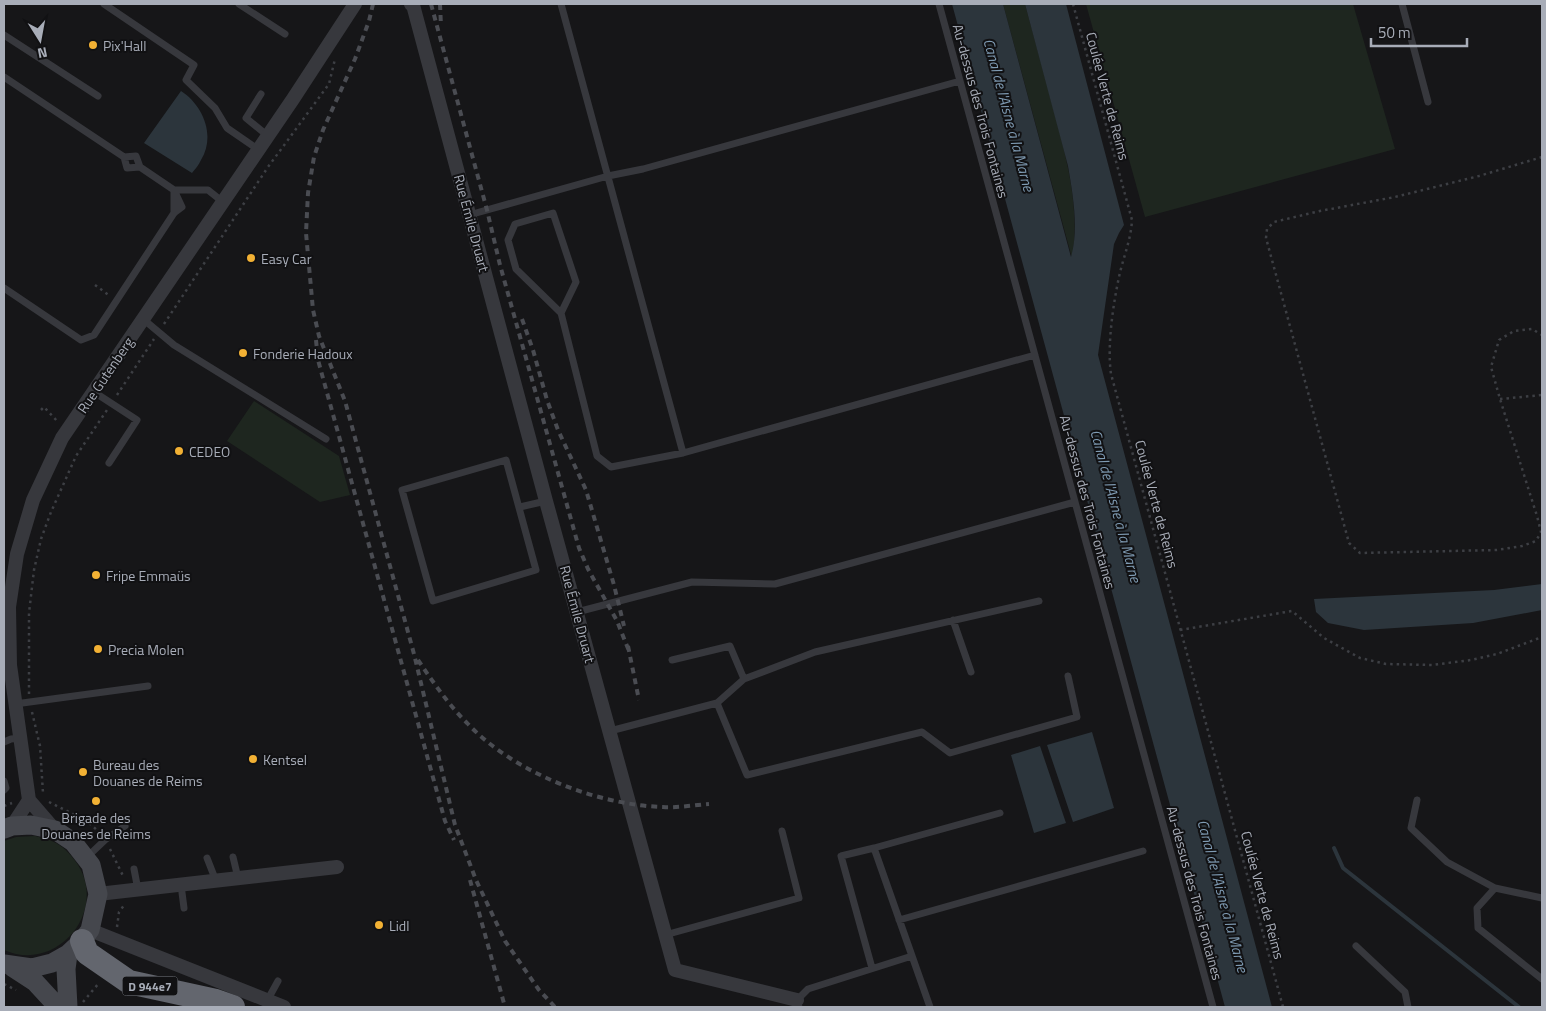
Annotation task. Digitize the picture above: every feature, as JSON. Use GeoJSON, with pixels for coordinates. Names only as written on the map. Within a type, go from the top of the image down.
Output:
{"type":"FeatureCollection","features":[{"type":"Feature","properties":{"kind":"highway","name":"D 944e7"},"geometry":{"type":"LineString","coordinates":[[80,942],[87,953],[129,982],[216,1001],[233,1007]]}},
{"type":"Feature","properties":{"kind":"street","name":"Rue Gutenberg"},"geometry":{"type":"LineString","coordinates":[[29,800],[10,665],[9,607],[17,554],[33,500],[62,438],[334,39],[355,4]]}},
{"type":"Feature","properties":{"kind":"street","name":"Rue Émile Druart"},"geometry":{"type":"LineString","coordinates":[[412,4],[675,970],[798,1004]]}},
{"type":"Feature","properties":{"kind":"street"},"geometry":{"type":"LineString","coordinates":[[8,828],[29,800],[55,830],[73,842],[91,865],[98,894],[80,942],[66,969],[68,1007]]}},
{"type":"Feature","properties":{"kind":"street"},"geometry":{"type":"LineString","coordinates":[[8,828],[31,825],[55,830]]}},
{"type":"Feature","properties":{"kind":"street"},"geometry":{"type":"LineString","coordinates":[[98,894],[342,865]]}},
{"type":"Feature","properties":{"kind":"street"},"geometry":{"type":"LineString","coordinates":[[7,965],[32,968],[52,963],[80,942]]}},
{"type":"Feature","properties":{"kind":"street"},"geometry":{"type":"LineString","coordinates":[[80,942],[284,1007]]}},
{"type":"Feature","properties":{"kind":"street"},"geometry":{"type":"LineString","coordinates":[[7,965],[35,982],[58,1007]]}},
{"type":"Feature","properties":{"kind":"lane"},"geometry":{"type":"LineString","coordinates":[[104,4],[194,65],[186,80],[215,108],[227,128],[259,150]]}},
{"type":"Feature","properties":{"kind":"lane"},"geometry":{"type":"LineString","coordinates":[[239,4],[284,34]]}},
{"type":"Feature","properties":{"kind":"lane"},"geometry":{"type":"LineString","coordinates":[[561,4],[683,452]]}},
{"type":"Feature","properties":{"kind":"lane","name":"Au-dessus des Trois Fontaines"},"geometry":{"type":"LineString","coordinates":[[939,4],[1213,1007]]}},
{"type":"Feature","properties":{"kind":"lane"},"geometry":{"type":"LineString","coordinates":[[1402,4],[1428,102]]}},
{"type":"Feature","properties":{"kind":"lane"},"geometry":{"type":"LineString","coordinates":[[4,35],[98,96]]}},
{"type":"Feature","properties":{"kind":"lane"},"geometry":{"type":"LineString","coordinates":[[4,77],[124,157],[136,156],[140,167],[174,190],[182,207],[174,214],[94,335],[81,340],[4,288]]}},
{"type":"Feature","properties":{"kind":"lane"},"geometry":{"type":"LineString","coordinates":[[469,215],[608,176],[643,170],[960,80]]}},
{"type":"Feature","properties":{"kind":"lane"},"geometry":{"type":"LineString","coordinates":[[261,94],[246,118],[268,136]]}},
{"type":"Feature","properties":{"kind":"lane"},"geometry":{"type":"LineString","coordinates":[[124,157],[127,168],[140,167]]}},
{"type":"Feature","properties":{"kind":"lane"},"geometry":{"type":"LineString","coordinates":[[174,190],[208,190],[223,202]]}},
{"type":"Feature","properties":{"kind":"lane"},"geometry":{"type":"LineString","coordinates":[[560,313],[576,282],[553,213],[515,224],[508,240],[516,268],[560,313],[597,456],[611,467],[683,452],[1035,355]]}},
{"type":"Feature","properties":{"kind":"lane"},"geometry":{"type":"LineString","coordinates":[[143,319],[174,345],[326,439]]}},
{"type":"Feature","properties":{"kind":"lane"},"geometry":{"type":"LineString","coordinates":[[94,392],[137,420],[109,463]]}},
{"type":"Feature","properties":{"kind":"lane"},"geometry":{"type":"LineString","coordinates":[[506,460],[520,508],[536,570],[433,601],[402,490],[506,460]]}},
{"type":"Feature","properties":{"kind":"lane"},"geometry":{"type":"LineString","coordinates":[[520,508],[546,501]]}},
{"type":"Feature","properties":{"kind":"lane"},"geometry":{"type":"LineString","coordinates":[[577,612],[692,582],[775,584],[1075,502]]}},
{"type":"Feature","properties":{"kind":"lane"},"geometry":{"type":"LineString","coordinates":[[610,731],[717,704],[744,679],[815,652],[1039,601]]}},
{"type":"Feature","properties":{"kind":"lane"},"geometry":{"type":"LineString","coordinates":[[954,620],[971,672]]}},
{"type":"Feature","properties":{"kind":"lane"},"geometry":{"type":"LineString","coordinates":[[672,660],[730,646],[744,679]]}},
{"type":"Feature","properties":{"kind":"lane"},"geometry":{"type":"LineString","coordinates":[[717,704],[747,776],[922,732],[950,753],[1077,717],[1068,676]]}},
{"type":"Feature","properties":{"kind":"lane"},"geometry":{"type":"LineString","coordinates":[[15,704],[148,686]]}},
{"type":"Feature","properties":{"kind":"lane"},"geometry":{"type":"LineString","coordinates":[[4,742],[21,738]]}},
{"type":"Feature","properties":{"kind":"lane"},"geometry":{"type":"LineString","coordinates":[[4,781],[6,788],[4,790]]}},
{"type":"Feature","properties":{"kind":"lane"},"geometry":{"type":"LineString","coordinates":[[1417,800],[1411,828],[1447,862],[1495,888],[1542,898]]}},
{"type":"Feature","properties":{"kind":"lane"},"geometry":{"type":"LineString","coordinates":[[872,968],[841,856],[1000,813]]}},
{"type":"Feature","properties":{"kind":"lane"},"geometry":{"type":"LineString","coordinates":[[86,858],[105,840],[126,826]]}},
{"type":"Feature","properties":{"kind":"lane"},"geometry":{"type":"LineString","coordinates":[[665,935],[799,898],[782,831]]}},
{"type":"Feature","properties":{"kind":"lane"},"geometry":{"type":"LineString","coordinates":[[874,848],[930,1007]]}},
{"type":"Feature","properties":{"kind":"lane"},"geometry":{"type":"LineString","coordinates":[[899,920],[1143,851]]}},
{"type":"Feature","properties":{"kind":"lane"},"geometry":{"type":"LineString","coordinates":[[233,857],[238,878]]}},
{"type":"Feature","properties":{"kind":"lane"},"geometry":{"type":"LineString","coordinates":[[207,858],[216,881]]}},
{"type":"Feature","properties":{"kind":"lane"},"geometry":{"type":"LineString","coordinates":[[134,869],[138,890]]}},
{"type":"Feature","properties":{"kind":"lane"},"geometry":{"type":"LineString","coordinates":[[181,885],[184,908]]}},
{"type":"Feature","properties":{"kind":"lane"},"geometry":{"type":"LineString","coordinates":[[1495,888],[1477,908],[1478,928],[1542,979]]}},
{"type":"Feature","properties":{"kind":"lane"},"geometry":{"type":"LineString","coordinates":[[1356,946],[1405,992],[1408,1007]]}},
{"type":"Feature","properties":{"kind":"lane"},"geometry":{"type":"LineString","coordinates":[[798,1004],[808,988],[912,956]]}},
{"type":"Feature","properties":{"kind":"lane"},"geometry":{"type":"LineString","coordinates":[[267,1001],[278,981]]}},
{"type":"Feature","properties":{"kind":"path","name":"Coulée Verte de Reims"},"geometry":{"type":"LineString","coordinates":[[1073,4],[1132,220],[1131,232],[1119,277],[1108,356],[1111,374],[1283,1007]]}},
{"type":"Feature","properties":{"kind":"path"},"geometry":{"type":"LineString","coordinates":[[1542,157],[1479,176],[1396,197],[1320,211],[1274,222],[1267,229],[1266,238],[1349,543],[1360,552],[1497,550],[1522,546],[1536,541],[1541,532],[1538,516],[1491,367],[1499,340],[1514,331],[1532,328],[1542,335]]}},
{"type":"Feature","properties":{"kind":"path"},"geometry":{"type":"LineString","coordinates":[[95,285],[117,300]]}},
{"type":"Feature","properties":{"kind":"path"},"geometry":{"type":"LineString","coordinates":[[1500,400],[1542,395]]}},
{"type":"Feature","properties":{"kind":"path"},"geometry":{"type":"LineString","coordinates":[[42,410],[44,408],[59,424]]}},
{"type":"Feature","properties":{"kind":"path"},"geometry":{"type":"LineString","coordinates":[[1180,630],[1292,611],[1324,638],[1360,658],[1386,664],[1423,665],[1471,660],[1497,654],[1542,637]]}},
{"type":"Feature","properties":{"kind":"shaded area"},"geometry":{"type":"Polygon","coordinates":[[[1003,4],[1025,4],[1062,141],[1070,180],[1074,219],[1072,258],[1003,4]]]}},
{"type":"Feature","properties":{"kind":"shaded area"},"geometry":{"type":"Polygon","coordinates":[[[1086,4],[1353,4],[1395,149],[1145,217],[1086,4]]]}},
{"type":"Feature","properties":{"kind":"shaded area"},"geometry":{"type":"Polygon","coordinates":[[[254,401],[339,456],[350,495],[320,502],[227,441],[254,401]]]}},
{"type":"Feature","properties":{"kind":"shaded area"},"geometry":{"type":"Polygon","coordinates":[[[35,836],[57,844],[74,859],[85,881],[87,899],[82,917],[73,933],[59,945],[42,953],[24,955],[4,950],[4,841],[16,837],[35,836]]]}},
{"type":"Feature","properties":{"kind":"water","name":"Canal de l'Aisne à la Marne"},"geometry":{"type":"Polygon","coordinates":[[[952,4],[1003,4],[1071,257],[1075,224],[1068,166],[1025,4],[1066,4],[1124,225],[1114,244],[1098,355],[1272,1007],[1225,1007],[952,4]]]}},
{"type":"Feature","properties":{"kind":"water"},"geometry":{"type":"Polygon","coordinates":[[[181,91],[196,104],[205,122],[207,131],[205,151],[192,173],[144,143],[181,91]]]}},
{"type":"Feature","properties":{"kind":"water"},"geometry":{"type":"Polygon","coordinates":[[[1542,584],[1542,610],[1473,623],[1364,630],[1328,623],[1316,612],[1314,599],[1494,590],[1542,584]]]}},
{"type":"Feature","properties":{"kind":"water"},"geometry":{"type":"Polygon","coordinates":[[[1092,732],[1114,808],[1073,822],[1047,745],[1092,732]]]}},
{"type":"Feature","properties":{"kind":"water"},"geometry":{"type":"Polygon","coordinates":[[[1040,746],[1066,823],[1034,833],[1011,755],[1040,746]]]}},
{"type":"Feature","properties":{"kind":"waterway"},"geometry":{"type":"LineString","coordinates":[[1334,848],[1343,868],[1519,1007]]}},
{"type":"Feature","properties":{"kind":"railway"},"geometry":{"type":"LineString","coordinates":[[373,4],[355,59],[323,130],[314,157],[308,193],[306,233],[313,310],[319,336],[345,401],[414,654],[455,825],[476,880],[505,941],[539,990],[555,1007]]}},
{"type":"Feature","properties":{"kind":"railway"},"geometry":{"type":"LineString","coordinates":[[431,4],[500,265],[579,548],[588,569],[617,621],[629,651]]}},
{"type":"Feature","properties":{"kind":"railway"},"geometry":{"type":"LineString","coordinates":[[440,4],[441,26]]}},
{"type":"Feature","properties":{"kind":"railway"},"geometry":{"type":"LineString","coordinates":[[522,319],[558,430],[586,490],[624,626]]}},
{"type":"Feature","properties":{"kind":"railway"},"geometry":{"type":"LineString","coordinates":[[316,340],[318,360],[445,821],[454,840]]}},
{"type":"Feature","properties":{"kind":"railway"},"geometry":{"type":"LineString","coordinates":[[628,646],[639,700]]}},
{"type":"Feature","properties":{"kind":"railway"},"geometry":{"type":"LineString","coordinates":[[418,660],[447,701],[467,723],[486,741],[532,771],[557,783],[584,792],[637,805],[680,807],[709,804]]}},
{"type":"Feature","properties":{"kind":"railway"},"geometry":{"type":"LineString","coordinates":[[470,880],[505,1007]]}},
{"type":"Feature","properties":{"kind":"place","name":"Pix'Hall"},"geometry":{"type":"Point","coordinates":[93,45]}},
{"type":"Feature","properties":{"kind":"place","name":"Easy Car"},"geometry":{"type":"Point","coordinates":[251,258]}},
{"type":"Feature","properties":{"kind":"place","name":"Fonderie Hadoux"},"geometry":{"type":"Point","coordinates":[243,353]}},
{"type":"Feature","properties":{"kind":"place","name":"CEDEO"},"geometry":{"type":"Point","coordinates":[179,451]}},
{"type":"Feature","properties":{"kind":"place","name":"Fripe Emmaüs"},"geometry":{"type":"Point","coordinates":[96,575]}},
{"type":"Feature","properties":{"kind":"place","name":"Precia Molen"},"geometry":{"type":"Point","coordinates":[98,649]}},
{"type":"Feature","properties":{"kind":"place","name":"Kentsel"},"geometry":{"type":"Point","coordinates":[253,759]}},
{"type":"Feature","properties":{"kind":"place","name":"Bureau des Douanes de Reims"},"geometry":{"type":"Point","coordinates":[83,772]}},
{"type":"Feature","properties":{"kind":"place","name":"Brigade des Douanes de Reims"},"geometry":{"type":"Point","coordinates":[96,801]}},
{"type":"Feature","properties":{"kind":"place","name":"Lidl"},"geometry":{"type":"Point","coordinates":[379,925]}}]}
